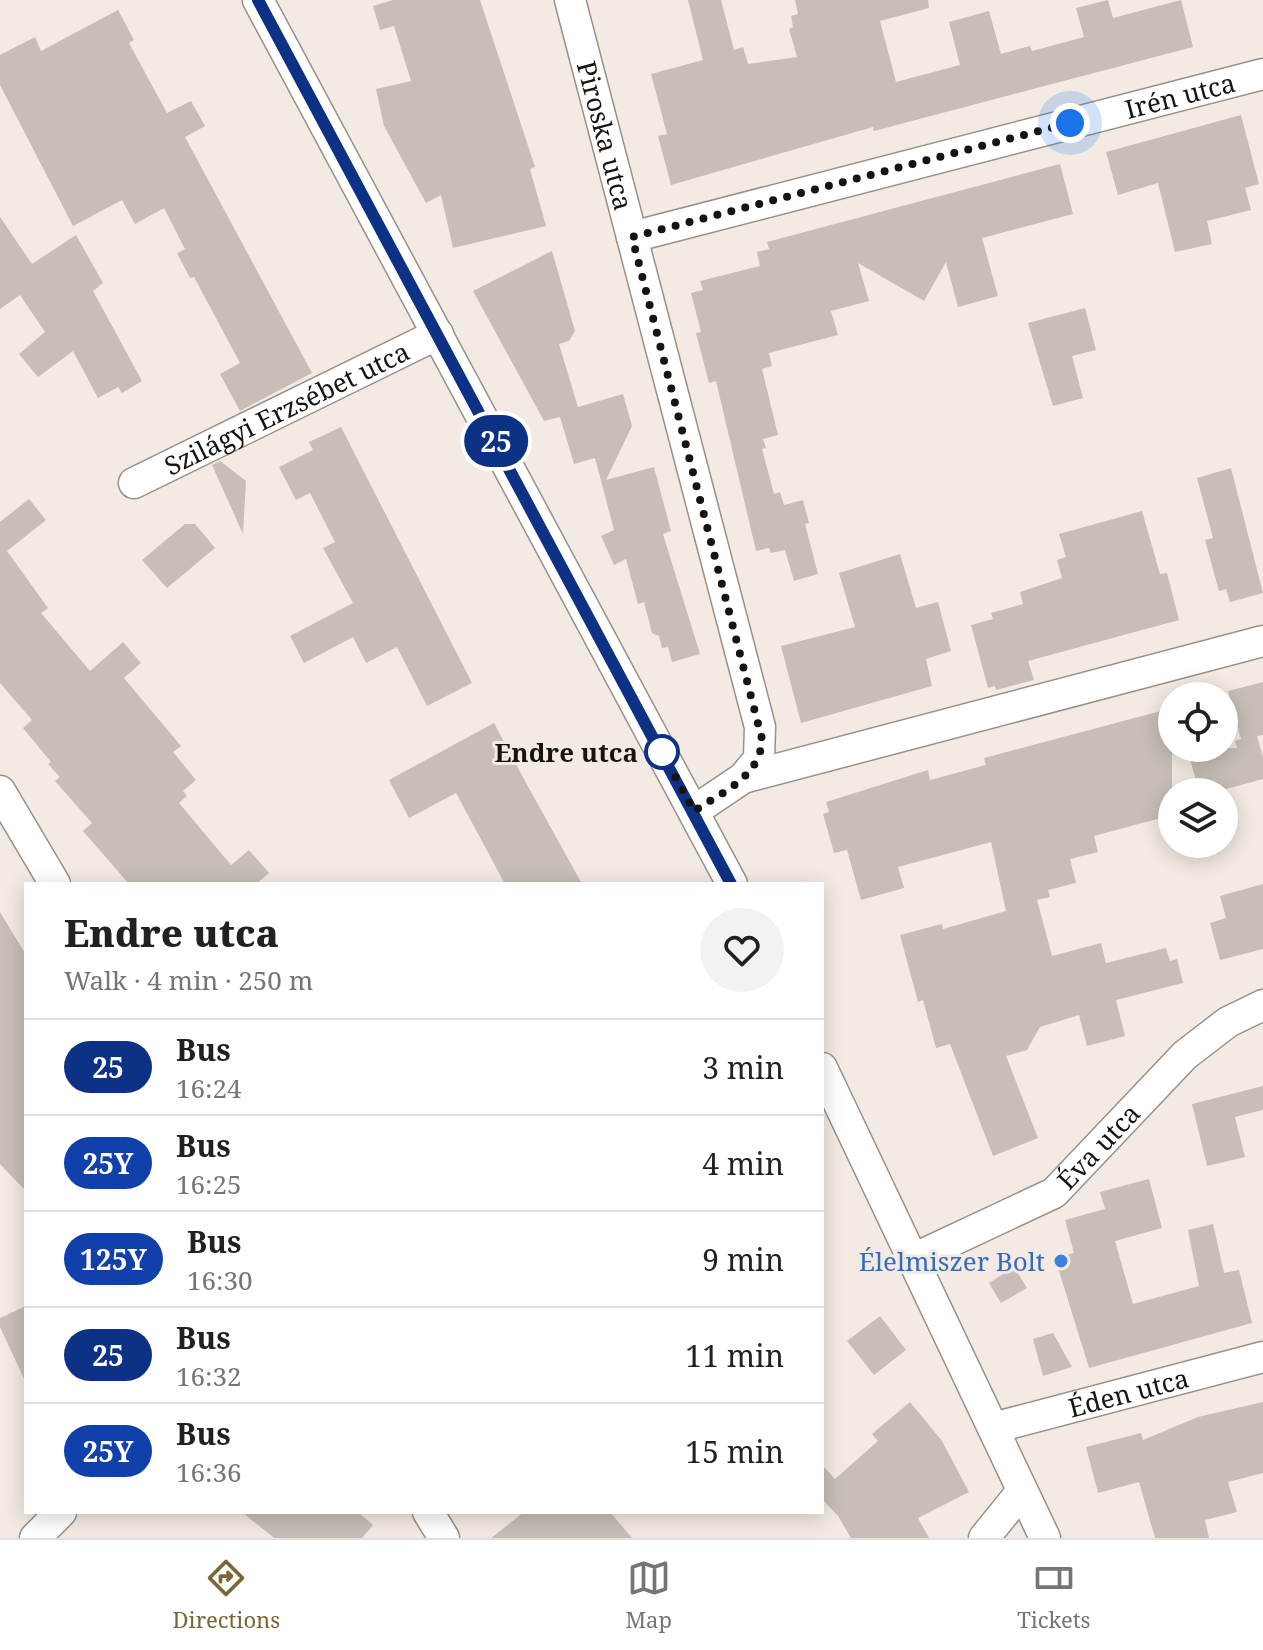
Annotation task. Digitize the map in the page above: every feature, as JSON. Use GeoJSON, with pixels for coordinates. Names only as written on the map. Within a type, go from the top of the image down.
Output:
{"type":"FeatureCollection","features":[{"type":"Feature","properties":{"kind":"street"},"geometry":{"type":"LineString","coordinates":[[258,0],[731,882]]}},
{"type":"Feature","properties":{"kind":"street","name":"Piroska utca"},"geometry":{"type":"LineString","coordinates":[[570,0],[760,727],[759,759],[743,778]]}},
{"type":"Feature","properties":{"kind":"street","name":"Irén utca"},"geometry":{"type":"LineString","coordinates":[[632,237],[1263,74]]}},
{"type":"Feature","properties":{"kind":"street","name":"Szilágyi Erzsébet utca"},"geometry":{"type":"LineString","coordinates":[[134,483],[438,334]]}},
{"type":"Feature","properties":{"kind":"street"},"geometry":{"type":"LineString","coordinates":[[694,811],[743,778],[1263,641]]}},
{"type":"Feature","properties":{"kind":"street"},"geometry":{"type":"LineString","coordinates":[[0,791],[54,882]]}},
{"type":"Feature","properties":{"kind":"street","name":"Éva utca"},"geometry":{"type":"LineString","coordinates":[[913,1259],[1054,1193],[1185,1055],[1228,1022],[1263,1005]]}},
{"type":"Feature","properties":{"kind":"street"},"geometry":{"type":"LineString","coordinates":[[824,1072],[1045,1538]]}},
{"type":"Feature","properties":{"kind":"street","name":"Éden utca"},"geometry":{"type":"LineString","coordinates":[[993,1428],[1263,1357]]}},
{"type":"Feature","properties":{"kind":"street"},"geometry":{"type":"LineString","coordinates":[[984,1538],[1022,1491]]}},
{"type":"Feature","properties":{"kind":"street"},"geometry":{"type":"LineString","coordinates":[[35,1538],[59,1514]]}},
{"type":"Feature","properties":{"kind":"street"},"geometry":{"type":"LineString","coordinates":[[429,1514],[444,1538]]}},
{"type":"Feature","properties":{"kind":"building"},"geometry":{"type":"Polygon","coordinates":[[[393,0],[480,0],[535,167],[530,169],[546,226],[453,248],[441,195],[426,203],[384,126],[376,89],[411,81],[394,26],[380,30],[373,6],[393,0]]]}},
{"type":"Feature","properties":{"kind":"building"},"geometry":{"type":"Polygon","coordinates":[[[688,0],[721,0],[734,50],[743,47],[748,64],[797,57],[789,29],[793,27],[791,16],[798,14],[795,0],[928,0],[929,8],[880,21],[896,82],[960,65],[949,22],[989,11],[1001,54],[1030,46],[1032,51],[1084,37],[1076,8],[1108,0],[1113,18],[1181,0],[1193,47],[874,131],[873,127],[671,185],[658,136],[667,134],[651,74],[703,60],[688,0]]]}},
{"type":"Feature","properties":{"kind":"building"},"geometry":{"type":"Polygon","coordinates":[[[118,10],[134,40],[129,43],[167,113],[191,101],[205,126],[185,137],[312,373],[240,411],[220,374],[240,363],[194,277],[190,278],[177,253],[185,249],[164,208],[135,224],[122,200],[73,226],[0,85],[0,55],[35,37],[41,51],[118,10]]]}},
{"type":"Feature","properties":{"kind":"building"},"geometry":{"type":"Polygon","coordinates":[[[1241,115],[1259,184],[1245,188],[1251,210],[1207,221],[1212,244],[1175,252],[1158,183],[1118,195],[1106,152],[1241,115]]]}},
{"type":"Feature","properties":{"kind":"building"},"geometry":{"type":"Polygon","coordinates":[[[1060,164],[1073,214],[982,238],[998,296],[958,307],[946,262],[924,301],[858,263],[869,301],[831,311],[838,335],[769,353],[772,366],[762,369],[778,435],[763,439],[766,448],[762,449],[774,494],[780,492],[784,505],[803,500],[809,523],[805,524],[818,574],[794,581],[785,550],[771,553],[769,548],[756,551],[716,381],[709,383],[696,333],[701,332],[691,293],[703,290],[700,281],[760,266],[757,252],[769,249],[767,242],[1060,164]]]}},
{"type":"Feature","properties":{"kind":"building"},"geometry":{"type":"Polygon","coordinates":[[[0,217],[32,264],[76,235],[103,283],[93,291],[142,381],[122,393],[118,387],[98,398],[73,351],[38,377],[19,354],[45,332],[20,295],[0,309],[0,217]]]}},
{"type":"Feature","properties":{"kind":"building"},"geometry":{"type":"Polygon","coordinates":[[[552,251],[575,331],[569,341],[559,344],[578,407],[623,394],[632,426],[606,480],[654,467],[671,531],[663,534],[700,654],[672,662],[668,647],[662,648],[659,636],[652,633],[644,602],[638,604],[626,559],[614,565],[601,536],[614,530],[595,458],[574,464],[560,417],[544,421],[473,291],[552,251]]]}},
{"type":"Feature","properties":{"kind":"building"},"geometry":{"type":"Polygon","coordinates":[[[1085,308],[1096,350],[1072,356],[1083,398],[1053,406],[1028,323],[1085,308]]]}},
{"type":"Feature","properties":{"kind":"building"},"geometry":{"type":"Polygon","coordinates":[[[341,427],[472,683],[427,706],[397,647],[366,663],[353,637],[304,663],[290,636],[353,603],[323,548],[335,542],[310,493],[296,500],[279,467],[313,450],[309,442],[341,427]]]}},
{"type":"Feature","properties":{"kind":"building"},"geometry":{"type":"Polygon","coordinates":[[[220,461],[246,481],[243,534],[212,465],[220,461]]]}},
{"type":"Feature","properties":{"kind":"building"},"geometry":{"type":"Polygon","coordinates":[[[1231,468],[1263,593],[1230,602],[1226,589],[1219,591],[1205,540],[1213,538],[1197,478],[1231,468]]]}},
{"type":"Feature","properties":{"kind":"building"},"geometry":{"type":"Polygon","coordinates":[[[29,499],[46,520],[7,551],[48,608],[41,613],[90,671],[123,642],[141,663],[124,678],[181,746],[173,752],[196,780],[183,791],[187,796],[179,803],[231,865],[249,850],[269,873],[258,882],[127,882],[83,831],[92,823],[55,781],[60,777],[48,764],[51,762],[23,728],[32,720],[0,683],[0,522],[29,499]]]}},
{"type":"Feature","properties":{"kind":"building"},"geometry":{"type":"Polygon","coordinates":[[[1142,511],[1160,574],[1167,573],[1179,620],[1028,661],[1034,680],[996,690],[995,686],[988,688],[971,625],[993,619],[991,613],[1023,604],[1020,592],[1062,578],[1057,560],[1066,557],[1059,534],[1142,511]]]}},
{"type":"Feature","properties":{"kind":"building"},"geometry":{"type":"Polygon","coordinates":[[[185,524],[195,524],[215,548],[167,588],[142,560],[185,524]]]}},
{"type":"Feature","properties":{"kind":"building"},"geometry":{"type":"Polygon","coordinates":[[[900,554],[916,608],[938,602],[951,651],[926,659],[932,686],[801,723],[781,646],[855,627],[839,573],[900,554]]]}},
{"type":"Feature","properties":{"kind":"building"},"geometry":{"type":"Polygon","coordinates":[[[1263,682],[1263,735],[1257,736],[1263,757],[1263,779],[1238,786],[1238,778],[1195,778],[1191,762],[1238,762],[1238,740],[1241,739],[1238,688],[1263,682]]]}},
{"type":"Feature","properties":{"kind":"building"},"geometry":{"type":"Polygon","coordinates":[[[1158,712],[1158,762],[1172,762],[1172,778],[1158,778],[1158,819],[1094,836],[1098,852],[1070,859],[1076,883],[1048,890],[1050,897],[1037,900],[1052,956],[1101,943],[1106,963],[1166,948],[1170,961],[1177,959],[1183,983],[1116,1000],[1125,1036],[1087,1046],[1079,1015],[1040,1027],[1027,1050],[1006,1056],[1038,1138],[993,1156],[950,1044],[936,1048],[923,1000],[918,1002],[900,935],[942,924],[943,929],[1006,911],[991,842],[898,867],[904,888],[861,900],[847,850],[834,853],[823,814],[829,812],[826,802],[928,770],[930,780],[986,765],[984,758],[1158,712]]]}},
{"type":"Feature","properties":{"kind":"building"},"geometry":{"type":"Polygon","coordinates":[[[494,723],[581,882],[504,882],[456,793],[409,818],[389,780],[494,723]]]}},
{"type":"Feature","properties":{"kind":"building"},"geometry":{"type":"Polygon","coordinates":[[[1263,884],[1263,949],[1220,960],[1210,923],[1226,918],[1220,896],[1263,884]]]}},
{"type":"Feature","properties":{"kind":"building"},"geometry":{"type":"Polygon","coordinates":[[[0,912],[24,952],[24,1189],[0,1164],[0,912]]]}},
{"type":"Feature","properties":{"kind":"building"},"geometry":{"type":"Polygon","coordinates":[[[1263,1086],[1263,1110],[1235,1117],[1245,1157],[1207,1166],[1192,1104],[1263,1086]]]}},
{"type":"Feature","properties":{"kind":"building"},"geometry":{"type":"Polygon","coordinates":[[[1149,1179],[1162,1228],[1115,1241],[1133,1304],[1199,1286],[1188,1230],[1213,1224],[1224,1273],[1239,1270],[1252,1323],[1089,1368],[1055,1258],[1074,1253],[1065,1220],[1105,1209],[1100,1192],[1149,1179]]]}},
{"type":"Feature","properties":{"kind":"building"},"geometry":{"type":"Polygon","coordinates":[[[1014,1267],[1027,1288],[1001,1303],[989,1283],[1014,1267]]]}},
{"type":"Feature","properties":{"kind":"building"},"geometry":{"type":"Polygon","coordinates":[[[24,1307],[24,1379],[0,1327],[0,1318],[24,1307]]]}},
{"type":"Feature","properties":{"kind":"building"},"geometry":{"type":"Polygon","coordinates":[[[880,1316],[906,1350],[874,1375],[847,1341],[880,1316]]]}},
{"type":"Feature","properties":{"kind":"building"},"geometry":{"type":"Polygon","coordinates":[[[1053,1333],[1072,1367],[1043,1376],[1033,1339],[1053,1333]]]}},
{"type":"Feature","properties":{"kind":"building"},"geometry":{"type":"Polygon","coordinates":[[[910,1402],[942,1441],[969,1492],[918,1518],[929,1538],[851,1538],[838,1516],[824,1501],[824,1467],[835,1479],[878,1441],[872,1434],[910,1402]]]}},
{"type":"Feature","properties":{"kind":"building"},"geometry":{"type":"Polygon","coordinates":[[[1263,1402],[1263,1473],[1228,1482],[1237,1512],[1205,1520],[1209,1538],[1155,1538],[1139,1482],[1098,1493],[1086,1447],[1141,1433],[1143,1440],[1198,1417],[1263,1402]]]}},
{"type":"Feature","properties":{"kind":"building"},"geometry":{"type":"Polygon","coordinates":[[[244,1514],[360,1514],[373,1525],[362,1538],[274,1538],[244,1514]]]}},
{"type":"Feature","properties":{"kind":"building"},"geometry":{"type":"Polygon","coordinates":[[[521,1514],[612,1514],[632,1538],[491,1538],[521,1514]]]}},
{"type":"Feature","properties":{"kind":"bus line","name":"25"},"geometry":{"type":"LineString","coordinates":[[258,0],[730,882]]}},
{"type":"Feature","properties":{"kind":"place","name":"Endre utca"},"geometry":{"type":"Point","coordinates":[662,752]}},
{"type":"Feature","properties":{"kind":"place","name":"Élelmiszer Bolt"},"geometry":{"type":"Point","coordinates":[1061,1261]}},
{"type":"Feature","properties":{"kind":"route"},"geometry":{"type":"LineString","coordinates":[[662,752],[694,811],[750,772],[759,759],[762,739],[632,237],[1070,123]]}}]}
